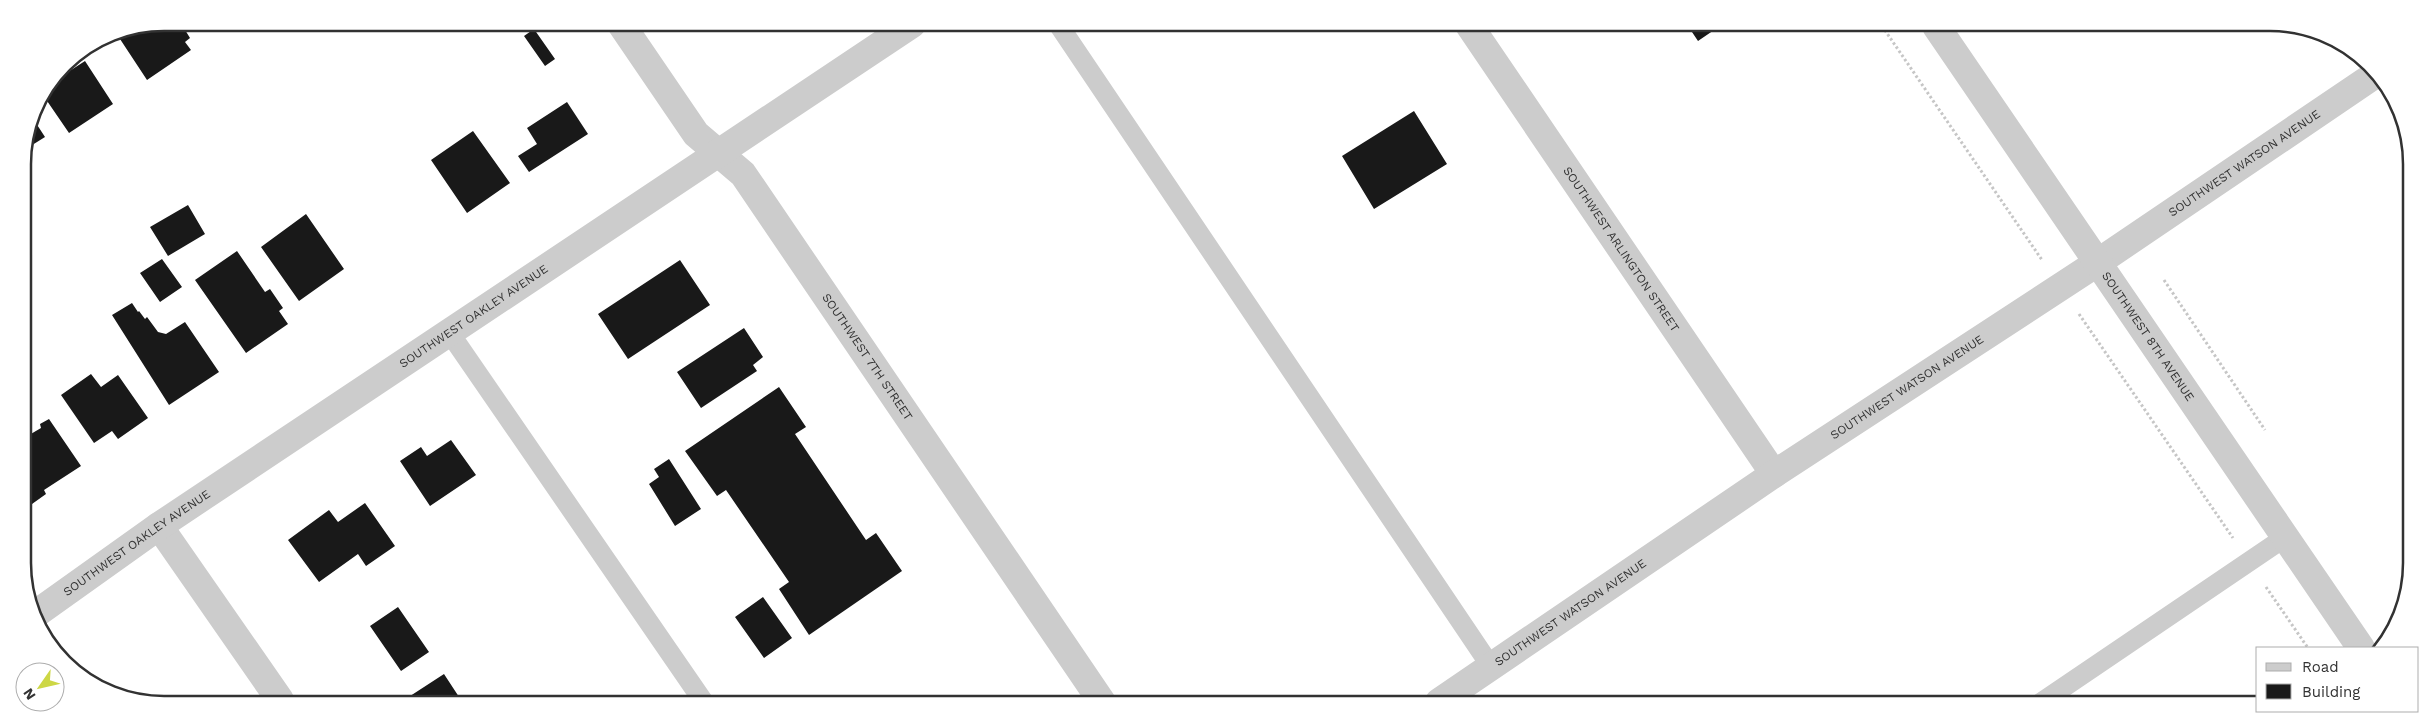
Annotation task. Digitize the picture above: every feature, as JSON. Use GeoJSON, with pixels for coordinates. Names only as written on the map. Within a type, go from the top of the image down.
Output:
{"type":"FeatureCollection","features":[{"type":"Feature","properties":{"kind":"street","name":"SOUTHWEST ARLINGTON STREET"},"geometry":{"type":"LineString","coordinates":[[1473,31],[1774,474]]}},
{"type":"Feature","properties":{"kind":"street","name":"SOUTHWEST 8TH AVENUE"},"geometry":{"type":"LineString","coordinates":[[1940,31],[2284,538],[2360,647]]}},
{"type":"Feature","properties":{"kind":"street","name":"SOUTHWEST 7TH STREET"},"geometry":{"type":"LineString","coordinates":[[626,32],[696,134],[743,174],[1098,696]]}},
{"type":"Feature","properties":{"kind":"street","name":"SOUTHWEST OAKLEY AVENUE"},"geometry":{"type":"LineString","coordinates":[[40,611],[159,526],[900,32]]}},
{"type":"Feature","properties":{"kind":"street","name":"SOUTHWEST WATSON AVENUE"},"geometry":{"type":"LineString","coordinates":[[1449,695],[1774,474],[2097,263],[2371,78]]}},
{"type":"Feature","properties":{"kind":"street"},"geometry":{"type":"LineString","coordinates":[[159,526],[277,696]]}},
{"type":"Feature","properties":{"kind":"lane"},"geometry":{"type":"LineString","coordinates":[[1063,32],[1492,668]]}},
{"type":"Feature","properties":{"kind":"lane"},"geometry":{"type":"LineString","coordinates":[[449,332],[699,696]]}},
{"type":"Feature","properties":{"kind":"lane"},"geometry":{"type":"LineString","coordinates":[[2052,695],[2284,538]]}},
{"type":"Feature","properties":{"kind":"path"},"geometry":{"type":"LineString","coordinates":[[1886,31],[2307,647]]}},
{"type":"Feature","properties":{"kind":"path"},"geometry":{"type":"LineString","coordinates":[[2164,280],[2265,430]]}},
{"type":"Feature","properties":{"kind":"building"},"geometry":{"type":"Polygon","coordinates":[[[1692,31],[1712,31],[1698,41],[1692,31]]]}},
{"type":"Feature","properties":{"kind":"building"},"geometry":{"type":"Polygon","coordinates":[[[155,32],[186,32],[190,38],[185,42],[191,50],[147,80],[120,39],[155,32]]]}},
{"type":"Feature","properties":{"kind":"building"},"geometry":{"type":"Polygon","coordinates":[[[530,32],[536,32],[555,59],[545,66],[524,36],[530,32]]]}},
{"type":"Feature","properties":{"kind":"building"},"geometry":{"type":"Polygon","coordinates":[[[85,61],[113,104],[69,133],[47,101],[69,72],[85,61]]]}},
{"type":"Feature","properties":{"kind":"building"},"geometry":{"type":"Polygon","coordinates":[[[567,102],[588,134],[529,172],[518,156],[537,144],[527,128],[567,102]]]}},
{"type":"Feature","properties":{"kind":"building"},"geometry":{"type":"Polygon","coordinates":[[[1414,111],[1447,164],[1374,209],[1342,156],[1414,111]]]}},
{"type":"Feature","properties":{"kind":"building"},"geometry":{"type":"Polygon","coordinates":[[[37,125],[45,137],[33,144],[37,125]]]}},
{"type":"Feature","properties":{"kind":"building"},"geometry":{"type":"Polygon","coordinates":[[[473,131],[510,183],[467,213],[431,160],[473,131]]]}},
{"type":"Feature","properties":{"kind":"building"},"geometry":{"type":"Polygon","coordinates":[[[188,205],[205,234],[168,256],[150,227],[188,205]]]}},
{"type":"Feature","properties":{"kind":"building"},"geometry":{"type":"Polygon","coordinates":[[[306,214],[344,269],[299,301],[261,247],[306,214]]]}},
{"type":"Feature","properties":{"kind":"building"},"geometry":{"type":"Polygon","coordinates":[[[237,251],[265,292],[270,289],[283,308],[279,311],[288,324],[246,353],[195,280],[237,251]]]}},
{"type":"Feature","properties":{"kind":"building"},"geometry":{"type":"Polygon","coordinates":[[[162,259],[182,287],[160,302],[140,273],[162,259]]]}},
{"type":"Feature","properties":{"kind":"building"},"geometry":{"type":"Polygon","coordinates":[[[680,260],[710,305],[628,359],[598,314],[680,260]]]}},
{"type":"Feature","properties":{"kind":"building"},"geometry":{"type":"Polygon","coordinates":[[[132,303],[145,319],[147,317],[158,332],[166,334],[185,322],[219,372],[169,405],[112,315],[132,303]]]}},
{"type":"Feature","properties":{"kind":"building"},"geometry":{"type":"Polygon","coordinates":[[[744,328],[763,357],[753,365],[757,371],[701,408],[677,372],[744,328]]]}},
{"type":"Feature","properties":{"kind":"building"},"geometry":{"type":"Polygon","coordinates":[[[91,374],[101,387],[118,375],[148,418],[118,439],[112,431],[94,443],[61,395],[91,374]]]}},
{"type":"Feature","properties":{"kind":"building"},"geometry":{"type":"Polygon","coordinates":[[[779,387],[806,427],[795,434],[866,540],[876,533],[902,571],[809,635],[779,589],[789,582],[726,490],[717,496],[685,451],[779,387]]]}},
{"type":"Feature","properties":{"kind":"building"},"geometry":{"type":"Polygon","coordinates":[[[49,419],[81,466],[44,490],[46,494],[31,505],[31,434],[41,428],[40,424],[49,419]]]}},
{"type":"Feature","properties":{"kind":"building"},"geometry":{"type":"Polygon","coordinates":[[[451,440],[476,475],[430,506],[400,461],[421,447],[427,456],[451,440]]]}},
{"type":"Feature","properties":{"kind":"building"},"geometry":{"type":"Polygon","coordinates":[[[669,459],[701,509],[675,526],[649,484],[659,477],[654,469],[669,459]]]}},
{"type":"Feature","properties":{"kind":"building"},"geometry":{"type":"Polygon","coordinates":[[[365,503],[395,546],[366,566],[358,554],[319,582],[288,540],[329,510],[338,522],[365,503]]]}},
{"type":"Feature","properties":{"kind":"building"},"geometry":{"type":"Polygon","coordinates":[[[763,597],[792,638],[764,658],[735,617],[763,597]]]}},
{"type":"Feature","properties":{"kind":"building"},"geometry":{"type":"Polygon","coordinates":[[[398,607],[429,652],[401,671],[370,626],[398,607]]]}},
{"type":"Feature","properties":{"kind":"building"},"geometry":{"type":"Polygon","coordinates":[[[444,674],[458,696],[410,696],[444,674]]]}}]}
